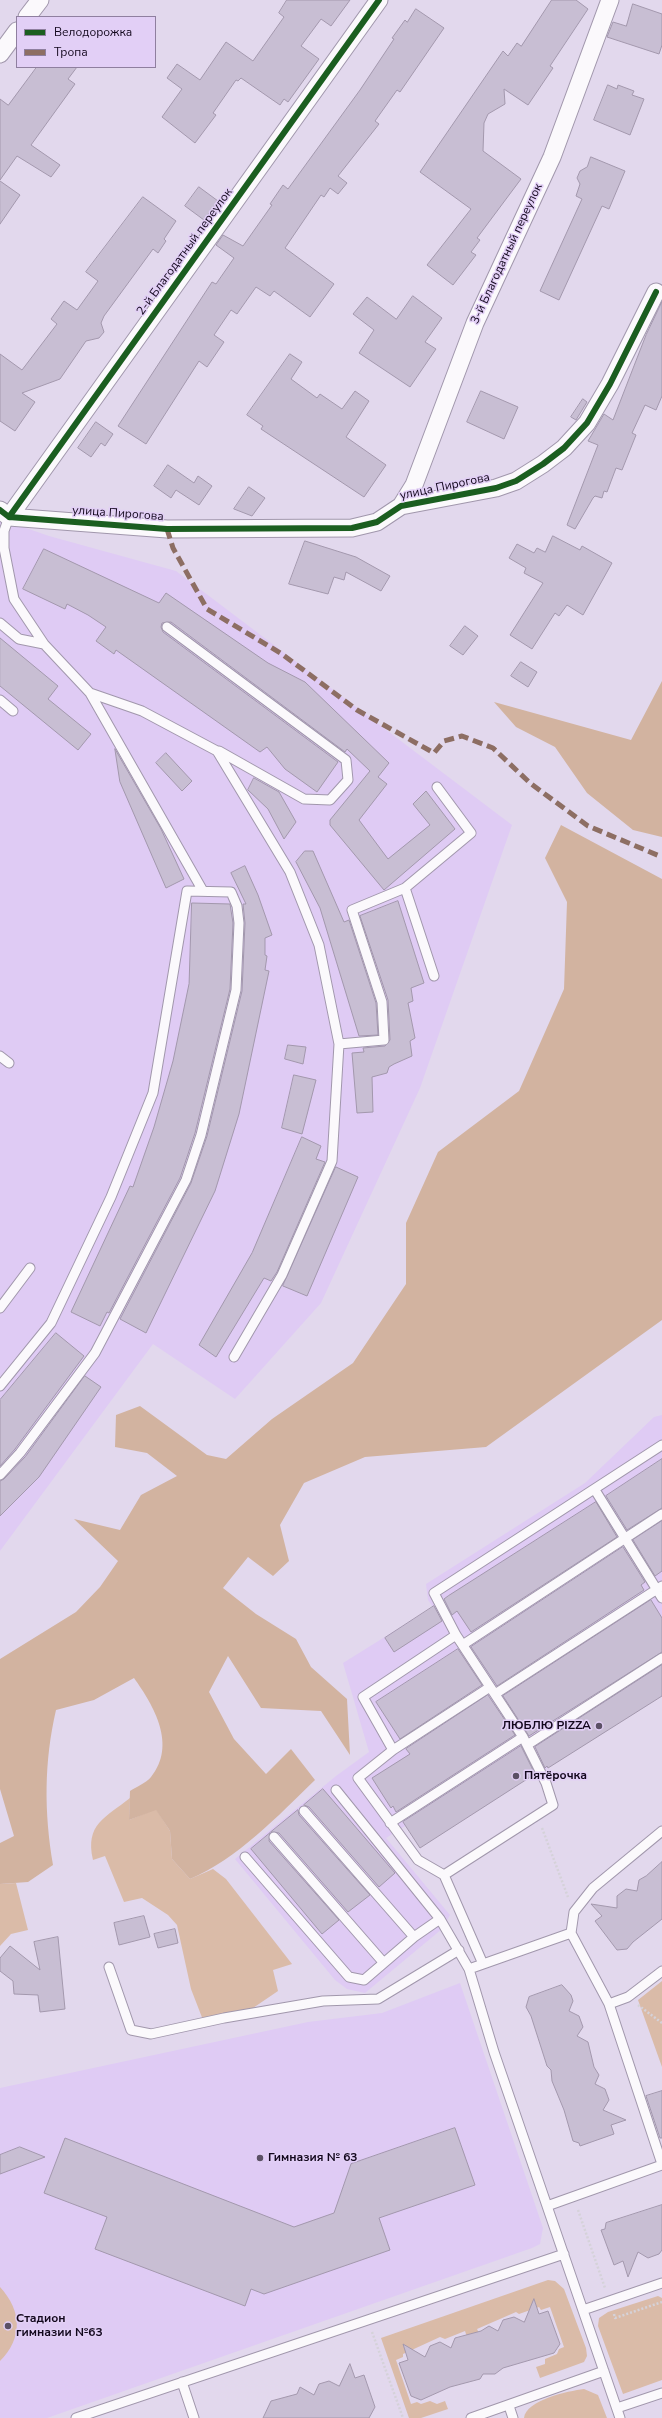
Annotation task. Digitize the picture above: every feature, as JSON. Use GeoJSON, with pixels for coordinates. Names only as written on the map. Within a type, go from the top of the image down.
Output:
{"type":"FeatureCollection","features":[{"type":"Feature","properties":{"kind":"street"},"geometry":{"type":"LineString","coordinates":[[28,16],[40,0]]}},
{"type":"Feature","properties":{"kind":"street","name":"2-й Благодатный переулок"},"geometry":{"type":"LineString","coordinates":[[5,514],[379,0]]}},
{"type":"Feature","properties":{"kind":"street","name":"3-й Благодатный переулок"},"geometry":{"type":"LineString","coordinates":[[401,506],[414,485],[475,323],[552,157],[610,0]]}},
{"type":"Feature","properties":{"kind":"street"},"geometry":{"type":"LineString","coordinates":[[0,54],[16,32]]}},
{"type":"Feature","properties":{"kind":"street","name":"улица Пирогова"},"geometry":{"type":"LineString","coordinates":[[5,514],[167,529],[352,528],[377,522],[401,506],[496,488],[516,480],[543,464],[564,448],[587,424],[610,384],[656,292]]}},
{"type":"Feature","properties":{"kind":"lane"},"geometry":{"type":"LineString","coordinates":[[5,514],[4,548],[14,599],[44,644],[90,693],[203,891]]}},
{"type":"Feature","properties":{"kind":"lane"},"geometry":{"type":"LineString","coordinates":[[0,623],[20,639],[44,644]]}},
{"type":"Feature","properties":{"kind":"lane"},"geometry":{"type":"LineString","coordinates":[[90,693],[142,711],[304,798],[330,800],[348,780],[346,760],[167,627]]}},
{"type":"Feature","properties":{"kind":"lane"},"geometry":{"type":"LineString","coordinates":[[0,700],[13,711]]}},
{"type":"Feature","properties":{"kind":"lane"},"geometry":{"type":"LineString","coordinates":[[217,751],[290,872],[319,945],[339,1044],[332,1161],[282,1274],[234,1357]]}},
{"type":"Feature","properties":{"kind":"lane"},"geometry":{"type":"LineString","coordinates":[[339,1044],[384,1040],[382,1002],[352,910],[405,888],[471,833],[437,787]]}},
{"type":"Feature","properties":{"kind":"lane"},"geometry":{"type":"LineString","coordinates":[[405,888],[434,976]]}},
{"type":"Feature","properties":{"kind":"lane"},"geometry":{"type":"LineString","coordinates":[[0,1386],[50,1323],[111,1197],[153,1093],[187,891],[231,892],[237,906],[239,923],[236,990],[201,1135],[186,1180],[95,1354],[20,1453],[0,1475]]}},
{"type":"Feature","properties":{"kind":"lane"},"geometry":{"type":"LineString","coordinates":[[0,1056],[9,1063]]}},
{"type":"Feature","properties":{"kind":"lane"},"geometry":{"type":"LineString","coordinates":[[0,1308],[30,1268]]}},
{"type":"Feature","properties":{"kind":"lane"},"geometry":{"type":"LineString","coordinates":[[444,1875],[537,1817],[553,1805],[546,1783],[525,1741],[464,1644],[456,1635],[434,1593],[595,1490],[662,1445]]}},
{"type":"Feature","properties":{"kind":"lane"},"geometry":{"type":"LineString","coordinates":[[595,1490],[659,1588],[662,1598]]}},
{"type":"Feature","properties":{"kind":"lane"},"geometry":{"type":"LineString","coordinates":[[464,1644],[662,1514]]}},
{"type":"Feature","properties":{"kind":"lane"},"geometry":{"type":"LineString","coordinates":[[482,1964],[444,1875],[418,1860],[358,1778],[392,1750],[659,1588]]}},
{"type":"Feature","properties":{"kind":"lane"},"geometry":{"type":"LineString","coordinates":[[392,1750],[363,1697],[456,1635]]}},
{"type":"Feature","properties":{"kind":"lane"},"geometry":{"type":"LineString","coordinates":[[390,1823],[662,1658]]}},
{"type":"Feature","properties":{"kind":"lane"},"geometry":{"type":"LineString","coordinates":[[336,1790],[440,1919],[469,1969],[494,2052],[620,2418]]}},
{"type":"Feature","properties":{"kind":"lane"},"geometry":{"type":"LineString","coordinates":[[304,1811],[414,1937]]}},
{"type":"Feature","properties":{"kind":"lane"},"geometry":{"type":"LineString","coordinates":[[547,2206],[662,2164],[609,2004],[571,1933],[574,1912],[593,1888],[662,1831]]}},
{"type":"Feature","properties":{"kind":"lane"},"geometry":{"type":"LineString","coordinates":[[274,1837],[383,1962]]}},
{"type":"Feature","properties":{"kind":"lane"},"geometry":{"type":"LineString","coordinates":[[245,1858],[349,1977],[364,1980],[383,1962],[414,1937],[440,1919]]}},
{"type":"Feature","properties":{"kind":"lane"},"geometry":{"type":"LineString","coordinates":[[469,1969],[571,1933]]}},
{"type":"Feature","properties":{"kind":"lane"},"geometry":{"type":"LineString","coordinates":[[109,1968],[131,2030],[151,2034],[230,2017],[323,2001],[378,1999],[459,1950]]}},
{"type":"Feature","properties":{"kind":"lane"},"geometry":{"type":"LineString","coordinates":[[609,2004],[628,1997],[662,1971]]}},
{"type":"Feature","properties":{"kind":"lane"},"geometry":{"type":"LineString","coordinates":[[76,2418],[564,2254]]}},
{"type":"Feature","properties":{"kind":"lane"},"geometry":{"type":"LineString","coordinates":[[583,2310],[662,2283]]}},
{"type":"Feature","properties":{"kind":"lane"},"geometry":{"type":"LineString","coordinates":[[471,2418],[604,2372]]}},
{"type":"Feature","properties":{"kind":"lane"},"geometry":{"type":"LineString","coordinates":[[182,2382],[194,2418]]}},
{"type":"Feature","properties":{"kind":"lane"},"geometry":{"type":"LineString","coordinates":[[617,2408],[662,2393]]}},
{"type":"Feature","properties":{"kind":"lane"},"geometry":{"type":"LineString","coordinates":[[509,2406],[513,2418]]}},
{"type":"Feature","properties":{"kind":"path"},"geometry":{"type":"LineString","coordinates":[[537,1817],[574,1912]]}},
{"type":"Feature","properties":{"kind":"path"},"geometry":{"type":"LineString","coordinates":[[628,1997],[662,2023]]}},
{"type":"Feature","properties":{"kind":"path"},"geometry":{"type":"LineString","coordinates":[[573,2196],[615,2318],[662,2302]]}},
{"type":"Feature","properties":{"kind":"path"},"geometry":{"type":"LineString","coordinates":[[367,2319],[403,2418]]}},
{"type":"Feature","properties":{"kind":"shaded area"},"geometry":{"type":"Polygon","coordinates":[[[0,519],[49,536],[176,571],[512,825],[420,1088],[321,1303],[235,1399],[153,1344],[0,1551],[0,519]]]}},
{"type":"Feature","properties":{"kind":"shaded area"},"geometry":{"type":"Polygon","coordinates":[[[662,681],[662,837],[633,830],[587,793],[555,747],[516,727],[494,702],[631,740],[662,681]]]}},
{"type":"Feature","properties":{"kind":"shaded area"},"geometry":{"type":"Polygon","coordinates":[[[561,825],[662,879],[662,1320],[486,1447],[365,1457],[304,1483],[280,1525],[289,1561],[273,1576],[248,1557],[223,1588],[256,1614],[296,1639],[311,1667],[347,1699],[350,1755],[321,1711],[261,1708],[228,1656],[209,1692],[234,1739],[266,1774],[291,1749],[315,1780],[256,1836],[224,1860],[190,1879],[172,1859],[170,1831],[156,1810],[129,1820],[130,1791],[151,1777],[159,1765],[162,1752],[160,1726],[149,1701],[134,1678],[94,1700],[56,1710],[47,1768],[48,1826],[53,1865],[28,1882],[0,1884],[0,1843],[14,1836],[0,1789],[0,1659],[76,1612],[100,1587],[118,1561],[74,1519],[120,1530],[141,1495],[177,1476],[147,1453],[115,1447],[116,1415],[140,1406],[207,1455],[226,1459],[272,1419],[353,1363],[406,1284],[406,1223],[438,1152],[519,1091],[564,989],[567,902],[545,858],[561,825]]]}},
{"type":"Feature","properties":{"kind":"shaded area"},"geometry":{"type":"Polygon","coordinates":[[[662,1415],[662,1696],[548,1768],[531,1777],[518,1755],[386,1838],[450,1915],[442,1929],[365,1993],[347,1989],[335,1980],[235,1859],[336,1776],[369,1752],[343,1663],[433,1607],[428,1600],[426,1584],[585,1483],[654,1417],[662,1415]]]}},
{"type":"Feature","properties":{"kind":"shaded area"},"geometry":{"type":"Polygon","coordinates":[[[130,1798],[129,1820],[156,1809],[170,1831],[172,1859],[190,1879],[213,1869],[226,1879],[292,1964],[273,1970],[278,1991],[253,2008],[203,2020],[191,1989],[177,1925],[168,1915],[142,1898],[124,1902],[105,1856],[93,1860],[91,1848],[92,1838],[99,1823],[130,1798]]]}},
{"type":"Feature","properties":{"kind":"shaded area"},"geometry":{"type":"Polygon","coordinates":[[[16,1883],[28,1930],[11,1934],[0,1946],[0,1884],[16,1883]]]}},
{"type":"Feature","properties":{"kind":"shaded area"},"geometry":{"type":"Polygon","coordinates":[[[662,1981],[662,2067],[638,2000],[662,1981]]]}},
{"type":"Feature","properties":{"kind":"shaded area","name":"Гимназия № 63"},"geometry":{"type":"Polygon","coordinates":[[[460,1983],[543,2228],[540,2244],[47,2418],[0,2418],[0,2088],[308,2022],[382,2013],[460,1983]]]}},
{"type":"Feature","properties":{"kind":"shaded area"},"geometry":{"type":"Polygon","coordinates":[[[548,2280],[555,2281],[564,2289],[586,2348],[587,2356],[584,2362],[540,2378],[536,2367],[545,2364],[545,2359],[557,2354],[559,2349],[564,2347],[550,2307],[541,2310],[539,2307],[519,2314],[516,2312],[477,2329],[479,2333],[467,2337],[465,2331],[445,2339],[440,2337],[403,2354],[403,2357],[396,2360],[411,2404],[417,2402],[421,2404],[430,2401],[437,2404],[445,2401],[448,2409],[421,2418],[409,2418],[381,2338],[548,2280]]]}},
{"type":"Feature","properties":{"kind":"shaded area","name":"Стадион гимназии №63"},"geometry":{"type":"Polygon","coordinates":[[[0,2287],[13,2305],[17,2324],[13,2343],[8,2352],[0,2361],[0,2287]]]}},
{"type":"Feature","properties":{"kind":"shaded area"},"geometry":{"type":"Polygon","coordinates":[[[658,2296],[662,2298],[662,2380],[623,2394],[598,2326],[599,2318],[608,2312],[658,2296]]]}},
{"type":"Feature","properties":{"kind":"shaded area"},"geometry":{"type":"Polygon","coordinates":[[[584,2389],[598,2395],[607,2418],[524,2418],[526,2412],[540,2401],[559,2394],[584,2389]]]}},
{"type":"Feature","properties":{"kind":"building"},"geometry":{"type":"Polygon","coordinates":[[[287,0],[350,0],[331,26],[321,19],[301,46],[319,59],[288,102],[284,99],[280,105],[241,78],[238,81],[236,80],[213,113],[216,115],[195,143],[162,117],[182,89],[167,78],[177,64],[200,80],[226,42],[253,61],[284,17],[279,13],[287,0]]]}},
{"type":"Feature","properties":{"kind":"building"},"geometry":{"type":"Polygon","coordinates":[[[552,0],[576,0],[588,9],[550,66],[553,68],[528,105],[504,89],[505,104],[488,114],[484,123],[483,151],[521,179],[477,238],[480,240],[471,252],[476,255],[453,285],[427,265],[471,209],[420,172],[503,51],[508,56],[517,43],[521,46],[552,0]]]}},
{"type":"Feature","properties":{"kind":"building"},"geometry":{"type":"Polygon","coordinates":[[[633,4],[662,14],[662,45],[659,54],[607,37],[613,22],[626,26],[633,4]]]}},
{"type":"Feature","properties":{"kind":"building"},"geometry":{"type":"Polygon","coordinates":[[[416,9],[444,28],[400,92],[397,90],[375,121],[379,124],[338,176],[347,183],[338,194],[330,188],[324,197],[321,195],[285,248],[334,284],[310,317],[274,291],[270,296],[256,287],[237,314],[231,310],[214,335],[224,342],[207,367],[199,361],[146,444],[118,426],[212,282],[216,284],[234,258],[216,245],[223,235],[243,246],[272,205],[270,204],[283,185],[288,189],[360,90],[394,39],[392,38],[405,20],[407,22],[416,9]]]}},
{"type":"Feature","properties":{"kind":"building"},"geometry":{"type":"Polygon","coordinates":[[[36,68],[76,68],[68,79],[75,84],[31,145],[60,165],[51,177],[17,156],[0,180],[0,99],[8,105],[36,68]]]}},
{"type":"Feature","properties":{"kind":"building"},"geometry":{"type":"Polygon","coordinates":[[[608,85],[617,89],[618,85],[634,91],[632,95],[644,99],[630,135],[594,120],[608,85]]]}},
{"type":"Feature","properties":{"kind":"building"},"geometry":{"type":"Polygon","coordinates":[[[591,157],[625,171],[609,209],[602,206],[559,300],[540,291],[582,199],[576,196],[580,184],[577,178],[580,171],[587,167],[591,157]]]}},
{"type":"Feature","properties":{"kind":"building"},"geometry":{"type":"Polygon","coordinates":[[[0,181],[20,195],[0,224],[0,181]]]}},
{"type":"Feature","properties":{"kind":"building"},"geometry":{"type":"Polygon","coordinates":[[[199,187],[218,201],[204,220],[185,206],[199,187]]]}},
{"type":"Feature","properties":{"kind":"building"},"geometry":{"type":"Polygon","coordinates":[[[143,197],[176,221],[164,239],[166,241],[158,253],[153,249],[104,316],[101,323],[104,332],[99,338],[86,341],[60,379],[22,393],[35,402],[15,431],[0,421],[0,354],[22,370],[57,324],[51,319],[64,301],[77,310],[98,281],[86,272],[143,197]]]}},
{"type":"Feature","properties":{"kind":"building"},"geometry":{"type":"Polygon","coordinates":[[[413,296],[442,318],[425,342],[436,349],[410,387],[359,353],[374,330],[353,314],[367,297],[396,319],[413,296]]]}},
{"type":"Feature","properties":{"kind":"building"},"geometry":{"type":"Polygon","coordinates":[[[662,302],[662,396],[656,410],[645,405],[632,433],[636,435],[622,470],[616,468],[607,492],[604,491],[602,498],[595,496],[593,498],[575,529],[567,525],[598,445],[588,441],[604,414],[613,420],[646,335],[662,302]]]}},
{"type":"Feature","properties":{"kind":"building"},"geometry":{"type":"Polygon","coordinates":[[[290,354],[302,362],[291,379],[317,398],[320,394],[342,409],[355,391],[369,401],[346,437],[386,465],[364,497],[261,429],[263,426],[247,415],[290,354]]]}},
{"type":"Feature","properties":{"kind":"building"},"geometry":{"type":"Polygon","coordinates":[[[481,391],[518,407],[504,439],[467,422],[481,391]]]}},
{"type":"Feature","properties":{"kind":"building"},"geometry":{"type":"Polygon","coordinates":[[[583,399],[587,402],[576,420],[571,417],[583,399]]]}},
{"type":"Feature","properties":{"kind":"building"},"geometry":{"type":"Polygon","coordinates":[[[96,422],[113,434],[105,446],[101,443],[91,457],[78,448],[96,422]]]}},
{"type":"Feature","properties":{"kind":"building"},"geometry":{"type":"Polygon","coordinates":[[[168,465],[194,483],[198,476],[212,486],[199,505],[176,490],[171,498],[154,486],[168,465]]]}},
{"type":"Feature","properties":{"kind":"building"},"geometry":{"type":"Polygon","coordinates":[[[249,487],[265,498],[252,516],[234,509],[249,487]]]}},
{"type":"Feature","properties":{"kind":"building"},"geometry":{"type":"Polygon","coordinates":[[[553,536],[580,550],[582,546],[612,563],[583,615],[567,605],[559,616],[555,613],[532,649],[510,635],[543,583],[524,573],[526,568],[509,558],[517,544],[534,553],[537,548],[545,552],[553,536]]]}},
{"type":"Feature","properties":{"kind":"building"},"geometry":{"type":"Polygon","coordinates":[[[305,541],[356,557],[390,576],[381,591],[346,572],[344,580],[334,577],[328,594],[289,584],[305,541]]]}},
{"type":"Feature","properties":{"kind":"building"},"geometry":{"type":"Polygon","coordinates":[[[44,549],[159,603],[166,593],[268,663],[305,682],[389,763],[378,777],[387,784],[359,820],[388,859],[430,825],[413,804],[426,791],[455,829],[384,890],[330,825],[330,820],[370,771],[347,749],[345,752],[171,622],[162,623],[161,627],[163,632],[338,762],[317,792],[285,769],[267,747],[260,752],[116,650],[114,654],[96,641],[106,627],[67,604],[65,609],[23,589],[44,549]]]}},
{"type":"Feature","properties":{"kind":"building"},"geometry":{"type":"Polygon","coordinates":[[[465,626],[478,636],[463,655],[450,646],[465,626]]]}},
{"type":"Feature","properties":{"kind":"building"},"geometry":{"type":"Polygon","coordinates":[[[0,638],[58,686],[48,699],[91,734],[78,750],[0,686],[0,638]]]}},
{"type":"Feature","properties":{"kind":"building"},"geometry":{"type":"Polygon","coordinates":[[[521,662],[537,672],[528,687],[511,676],[521,662]]]}},
{"type":"Feature","properties":{"kind":"building"},"geometry":{"type":"Polygon","coordinates":[[[115,749],[161,829],[184,879],[166,888],[120,782],[115,749]]]}},
{"type":"Feature","properties":{"kind":"building"},"geometry":{"type":"Polygon","coordinates":[[[166,753],[192,781],[182,791],[156,763],[166,753]]]}},
{"type":"Feature","properties":{"kind":"building"},"geometry":{"type":"Polygon","coordinates":[[[254,778],[279,792],[296,822],[284,839],[268,809],[248,790],[254,778]]]}},
{"type":"Feature","properties":{"kind":"building"},"geometry":{"type":"Polygon","coordinates":[[[305,851],[313,851],[344,922],[349,920],[376,1003],[378,1035],[359,1036],[320,908],[296,862],[305,851]]]}},
{"type":"Feature","properties":{"kind":"building"},"geometry":{"type":"Polygon","coordinates":[[[245,866],[258,895],[272,935],[265,938],[265,955],[267,956],[265,970],[269,971],[239,1114],[215,1191],[146,1333],[120,1319],[191,1183],[207,1136],[242,991],[245,923],[243,904],[246,904],[231,873],[245,866]]]}},
{"type":"Feature","properties":{"kind":"building"},"geometry":{"type":"Polygon","coordinates":[[[398,901],[424,983],[411,988],[413,1001],[408,1003],[415,1038],[410,1041],[412,1056],[389,1067],[387,1073],[372,1077],[373,1112],[357,1113],[352,1053],[364,1052],[363,1048],[385,1046],[390,1040],[388,1000],[360,916],[398,901]]]}},
{"type":"Feature","properties":{"kind":"building"},"geometry":{"type":"Polygon","coordinates":[[[192,903],[230,904],[233,923],[230,989],[195,1133],[180,1178],[109,1313],[107,1312],[100,1326],[71,1312],[130,1186],[133,1187],[154,1127],[173,1061],[189,984],[192,903]]]}},
{"type":"Feature","properties":{"kind":"building"},"geometry":{"type":"Polygon","coordinates":[[[288,1045],[306,1047],[303,1064],[285,1059],[288,1045]]]}},
{"type":"Feature","properties":{"kind":"building"},"geometry":{"type":"Polygon","coordinates":[[[294,1075],[316,1080],[302,1134],[282,1128],[294,1075]]]}},
{"type":"Feature","properties":{"kind":"building"},"geometry":{"type":"Polygon","coordinates":[[[302,1137],[321,1146],[316,1159],[325,1162],[277,1272],[271,1281],[264,1278],[216,1357],[199,1345],[252,1253],[302,1137]]]}},
{"type":"Feature","properties":{"kind":"building"},"geometry":{"type":"Polygon","coordinates":[[[336,1167],[358,1177],[307,1296],[283,1286],[336,1167]]]}},
{"type":"Feature","properties":{"kind":"building"},"geometry":{"type":"Polygon","coordinates":[[[56,1333],[84,1356],[15,1449],[0,1466],[0,1400],[56,1333]]]}},
{"type":"Feature","properties":{"kind":"building"},"geometry":{"type":"Polygon","coordinates":[[[85,1376],[101,1387],[39,1477],[0,1516],[0,1481],[4,1479],[25,1457],[85,1376]]]}},
{"type":"Feature","properties":{"kind":"building"},"geometry":{"type":"Polygon","coordinates":[[[662,1459],[662,1508],[627,1530],[606,1496],[662,1459]]]}},
{"type":"Feature","properties":{"kind":"building"},"geometry":{"type":"Polygon","coordinates":[[[596,1502],[617,1537],[471,1632],[457,1611],[452,1615],[444,1599],[596,1502]]]}},
{"type":"Feature","properties":{"kind":"building"},"geometry":{"type":"Polygon","coordinates":[[[662,1521],[662,1571],[655,1576],[633,1540],[662,1521]]]}},
{"type":"Feature","properties":{"kind":"building"},"geometry":{"type":"Polygon","coordinates":[[[623,1547],[645,1582],[641,1585],[644,1590],[497,1686],[471,1647],[623,1547]]]}},
{"type":"Feature","properties":{"kind":"building"},"geometry":{"type":"Polygon","coordinates":[[[651,1600],[662,1618],[662,1652],[529,1736],[503,1696],[651,1600]]]}},
{"type":"Feature","properties":{"kind":"building"},"geometry":{"type":"Polygon","coordinates":[[[434,1606],[442,1621],[394,1652],[385,1638],[434,1606]]]}},
{"type":"Feature","properties":{"kind":"building"},"geometry":{"type":"Polygon","coordinates":[[[458,1649],[482,1685],[400,1739],[376,1702],[458,1649]]]}},
{"type":"Feature","properties":{"kind":"building"},"geometry":{"type":"Polygon","coordinates":[[[662,1665],[662,1696],[548,1768],[547,1766],[545,1768],[535,1747],[662,1665]]]}},
{"type":"Feature","properties":{"kind":"building"},"geometry":{"type":"Polygon","coordinates":[[[488,1695],[515,1735],[396,1812],[393,1806],[391,1808],[372,1778],[410,1754],[406,1749],[488,1695]]]}},
{"type":"Feature","properties":{"kind":"building"},"geometry":{"type":"Polygon","coordinates":[[[521,1746],[535,1774],[420,1848],[403,1822],[521,1746]]]}},
{"type":"Feature","properties":{"kind":"building"},"geometry":{"type":"Polygon","coordinates":[[[323,1789],[395,1873],[379,1887],[309,1807],[304,1805],[323,1789]]]}},
{"type":"Feature","properties":{"kind":"building"},"geometry":{"type":"Polygon","coordinates":[[[298,1810],[299,1815],[370,1895],[348,1912],[279,1833],[271,1832],[298,1810]]]}},
{"type":"Feature","properties":{"kind":"building"},"geometry":{"type":"Polygon","coordinates":[[[270,1833],[269,1841],[339,1920],[322,1934],[251,1849],[270,1833]]]}},
{"type":"Feature","properties":{"kind":"building"},"geometry":{"type":"Polygon","coordinates":[[[662,1862],[662,1919],[633,1942],[627,1949],[617,1950],[595,1921],[602,1916],[591,1904],[617,1908],[617,1896],[626,1889],[637,1891],[639,1880],[662,1862]]]}},
{"type":"Feature","properties":{"kind":"building"},"geometry":{"type":"Polygon","coordinates":[[[144,1916],[150,1937],[119,1945],[114,1923],[144,1916]]]}},
{"type":"Feature","properties":{"kind":"building"},"geometry":{"type":"Polygon","coordinates":[[[175,1929],[178,1943],[158,1948],[154,1934],[175,1929]]]}},
{"type":"Feature","properties":{"kind":"building"},"geometry":{"type":"Polygon","coordinates":[[[58,1937],[65,2009],[40,2012],[38,1995],[14,1994],[13,1981],[0,1971],[0,1958],[10,1946],[40,1970],[34,1942],[58,1937]]]}},
{"type":"Feature","properties":{"kind":"building"},"geometry":{"type":"Polygon","coordinates":[[[562,1985],[571,1995],[573,2001],[569,2011],[579,2016],[583,2027],[577,2036],[588,2042],[594,2067],[599,2075],[595,2084],[605,2089],[609,2100],[603,2110],[626,2120],[611,2125],[614,2134],[580,2146],[579,2143],[573,2141],[564,2110],[552,2081],[551,2070],[547,2066],[531,2016],[526,2007],[529,1997],[562,1985]]]}},
{"type":"Feature","properties":{"kind":"building"},"geometry":{"type":"Polygon","coordinates":[[[662,2091],[662,2138],[660,2138],[646,2096],[662,2091]]]}},
{"type":"Feature","properties":{"kind":"building"},"geometry":{"type":"Polygon","coordinates":[[[455,2128],[475,2185],[379,2218],[390,2250],[264,2294],[251,2289],[245,2306],[95,2249],[107,2217],[44,2193],[65,2138],[294,2227],[334,2213],[351,2164],[455,2128]]]}},
{"type":"Feature","properties":{"kind":"building"},"geometry":{"type":"Polygon","coordinates":[[[20,2147],[45,2157],[0,2174],[0,2155],[20,2147]]]}},
{"type":"Feature","properties":{"kind":"building"},"geometry":{"type":"Polygon","coordinates":[[[662,2205],[662,2250],[659,2254],[648,2258],[638,2252],[628,2277],[623,2261],[614,2265],[601,2230],[605,2229],[606,2223],[662,2205]]]}},
{"type":"Feature","properties":{"kind":"building"},"geometry":{"type":"Polygon","coordinates":[[[534,2299],[539,2314],[548,2311],[560,2344],[554,2353],[503,2368],[495,2374],[483,2374],[480,2379],[450,2387],[421,2400],[411,2396],[399,2363],[408,2360],[403,2344],[425,2357],[430,2346],[440,2342],[451,2348],[455,2338],[481,2331],[489,2326],[498,2331],[503,2320],[514,2317],[524,2322],[534,2299]]]}},
{"type":"Feature","properties":{"kind":"building"},"geometry":{"type":"Polygon","coordinates":[[[350,2364],[355,2378],[364,2375],[375,2407],[369,2418],[263,2418],[271,2401],[297,2394],[300,2387],[314,2395],[319,2384],[329,2381],[339,2386],[350,2364]]]}},
{"type":"Feature","properties":{"kind":"marked path"},"geometry":{"type":"LineString","coordinates":[[167,529],[173,548],[207,609],[282,654],[357,710],[434,753],[444,741],[462,736],[493,748],[530,783],[588,826],[662,857]]}},
{"type":"Feature","properties":{"kind":"cycle path"},"geometry":{"type":"LineString","coordinates":[[9,517],[379,0]]}},
{"type":"Feature","properties":{"kind":"cycle path"},"geometry":{"type":"LineString","coordinates":[[0,510],[9,517],[167,529],[352,528],[377,522],[401,506],[496,488],[516,481],[543,464],[564,448],[587,423],[610,384],[656,292]]}},
{"type":"Feature","properties":{"kind":"place","name":"ЛЮБЛЮ PIZZA"},"geometry":{"type":"Point","coordinates":[599,1726]}},
{"type":"Feature","properties":{"kind":"place","name":"Пятёрочка"},"geometry":{"type":"Point","coordinates":[516,1776]}},
{"type":"Feature","properties":{"kind":"place","name":"Гимназия № 63"},"geometry":{"type":"Point","coordinates":[260,2158]}},
{"type":"Feature","properties":{"kind":"place","name":"Стадион гимназии №63"},"geometry":{"type":"Point","coordinates":[8,2326]}}]}
